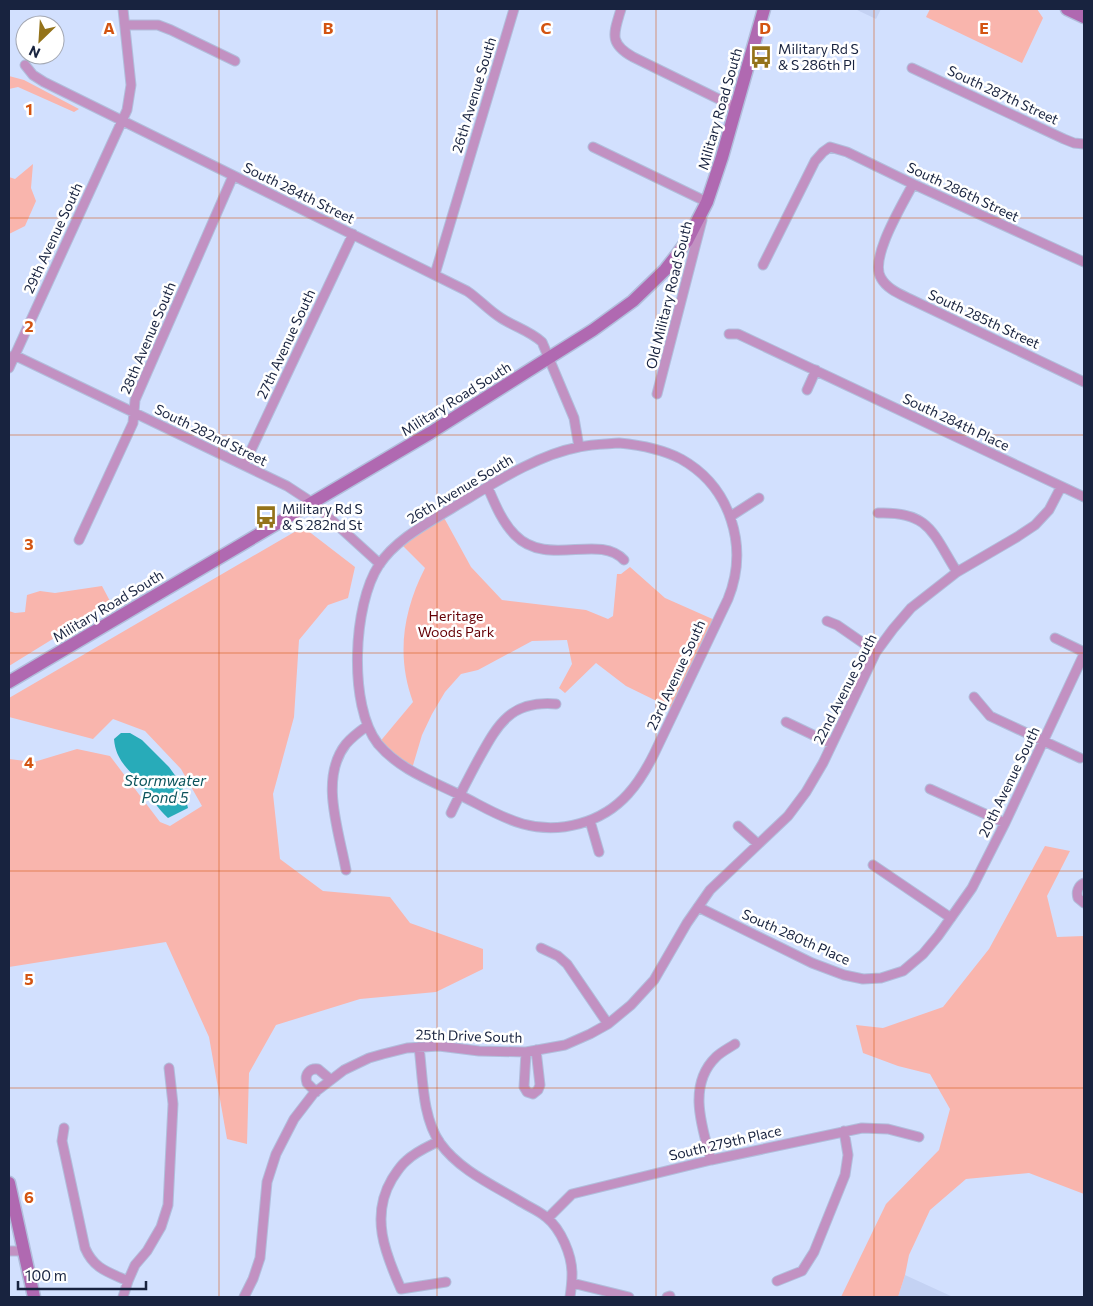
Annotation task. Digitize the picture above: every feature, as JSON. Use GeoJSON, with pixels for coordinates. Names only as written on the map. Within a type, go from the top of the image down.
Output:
{"type":"FeatureCollection","features":[{"type":"Feature","properties":{"kind":"main road","name":"Military Road South"},"geometry":{"type":"LineString","coordinates":[[9,682],[430,433],[614,316],[657,279],[687,241],[707,202],[737,108],[764,9]]}},
{"type":"Feature","properties":{"kind":"main road"},"geometry":{"type":"LineString","coordinates":[[1066,9],[1084,17]]}},
{"type":"Feature","properties":{"kind":"main road"},"geometry":{"type":"LineString","coordinates":[[9,1183],[34,1297]]}},
{"type":"Feature","properties":{"kind":"street","name":"29th Avenue South"},"geometry":{"type":"LineString","coordinates":[[9,368],[123,120],[129,102],[131,85],[123,9]]}},
{"type":"Feature","properties":{"kind":"street","name":"26th Avenue South"},"geometry":{"type":"LineString","coordinates":[[435,274],[514,9]]}},
{"type":"Feature","properties":{"kind":"street"},"geometry":{"type":"LineString","coordinates":[[621,9],[615,35],[616,44],[621,50],[633,58],[737,108]]}},
{"type":"Feature","properties":{"kind":"street"},"geometry":{"type":"LineString","coordinates":[[125,25],[158,25],[235,61]]}},
{"type":"Feature","properties":{"kind":"street","name":"South 284th Street"},"geometry":{"type":"LineString","coordinates":[[25,65],[30,72],[44,82],[467,291],[503,320],[536,336],[542,342],[548,359]]}},
{"type":"Feature","properties":{"kind":"street","name":"South 287th Street"},"geometry":{"type":"LineString","coordinates":[[912,68],[1070,141],[1084,144]]}},
{"type":"Feature","properties":{"kind":"street"},"geometry":{"type":"LineString","coordinates":[[592,146],[707,202]]}},
{"type":"Feature","properties":{"kind":"street","name":"South 286th Street"},"geometry":{"type":"LineString","coordinates":[[763,265],[815,161],[822,152],[830,148],[847,152],[912,184],[1084,262]]}},
{"type":"Feature","properties":{"kind":"street","name":"28th Avenue South"},"geometry":{"type":"LineString","coordinates":[[79,540],[133,423],[135,400],[234,176]]}},
{"type":"Feature","properties":{"kind":"street","name":"South 285th Street"},"geometry":{"type":"LineString","coordinates":[[912,184],[880,252],[878,273],[888,286],[910,299],[1084,382]]}},
{"type":"Feature","properties":{"kind":"street","name":"Old Military Road South"},"geometry":{"type":"LineString","coordinates":[[657,394],[707,202]]}},
{"type":"Feature","properties":{"kind":"street","name":"27th Avenue South"},"geometry":{"type":"LineString","coordinates":[[244,465],[353,234]]}},
{"type":"Feature","properties":{"kind":"street","name":"South 284th Place"},"geometry":{"type":"LineString","coordinates":[[728,334],[738,334],[1084,497]]}},
{"type":"Feature","properties":{"kind":"street","name":"South 282nd Street"},"geometry":{"type":"LineString","coordinates":[[14,355],[287,486],[314,503],[380,564]]}},
{"type":"Feature","properties":{"kind":"street"},"geometry":{"type":"LineString","coordinates":[[548,359],[574,418],[579,447],[619,443],[639,445],[663,451],[681,459],[698,470],[712,486],[731,516],[760,498]]}},
{"type":"Feature","properties":{"kind":"street"},"geometry":{"type":"LineString","coordinates":[[807,390],[816,370]]}},
{"type":"Feature","properties":{"kind":"street","name":"26th Avenue South"},"geometry":{"type":"LineString","coordinates":[[367,726],[359,692],[358,641],[366,600],[373,577],[380,564],[400,543],[418,529],[528,465],[551,455],[579,447]]}},
{"type":"Feature","properties":{"kind":"street","name":"22nd Avenue South"},"geometry":{"type":"LineString","coordinates":[[608,1024],[631,1005],[654,980],[678,938],[710,890],[788,816],[806,792],[832,744],[876,652],[893,629],[912,608],[957,572],[1017,538],[1035,525],[1049,510],[1061,486]]}},
{"type":"Feature","properties":{"kind":"street"},"geometry":{"type":"LineString","coordinates":[[488,488],[509,528],[528,545],[545,550],[599,549],[615,553],[624,560]]}},
{"type":"Feature","properties":{"kind":"street"},"geometry":{"type":"LineString","coordinates":[[878,513],[898,513],[916,517],[922,521],[933,532],[957,572]]}},
{"type":"Feature","properties":{"kind":"street","name":"23rd Avenue South"},"geometry":{"type":"LineString","coordinates":[[590,821],[608,811],[626,796],[644,773],[717,621],[736,576],[737,546],[731,516]]}},
{"type":"Feature","properties":{"kind":"street"},"geometry":{"type":"LineString","coordinates":[[827,621],[837,625],[876,652]]}},
{"type":"Feature","properties":{"kind":"street"},"geometry":{"type":"LineString","coordinates":[[1056,638],[1084,653]]}},
{"type":"Feature","properties":{"kind":"street","name":"20th Avenue South"},"geometry":{"type":"LineString","coordinates":[[951,918],[972,888],[1005,823],[1084,653]]}},
{"type":"Feature","properties":{"kind":"street"},"geometry":{"type":"LineString","coordinates":[[974,697],[990,716],[1080,758]]}},
{"type":"Feature","properties":{"kind":"street"},"geometry":{"type":"LineString","coordinates":[[451,814],[490,738],[502,721],[519,709],[531,705],[541,702],[556,704]]}},
{"type":"Feature","properties":{"kind":"street"},"geometry":{"type":"LineString","coordinates":[[786,722],[832,744]]}},
{"type":"Feature","properties":{"kind":"street"},"geometry":{"type":"LineString","coordinates":[[346,870],[333,800],[332,781],[335,764],[342,750],[351,738],[367,726],[378,744],[411,772],[503,817],[540,827],[574,826],[590,821],[599,852]]}},
{"type":"Feature","properties":{"kind":"street"},"geometry":{"type":"LineString","coordinates":[[930,789],[1005,823]]}},
{"type":"Feature","properties":{"kind":"street"},"geometry":{"type":"LineString","coordinates":[[738,826],[758,844]]}},
{"type":"Feature","properties":{"kind":"street"},"geometry":{"type":"LineString","coordinates":[[873,865],[951,918]]}},
{"type":"Feature","properties":{"kind":"street"},"geometry":{"type":"LineString","coordinates":[[1084,883],[1077,892],[1078,898],[1084,903]]}},
{"type":"Feature","properties":{"kind":"street","name":"South 280th Place"},"geometry":{"type":"LineString","coordinates":[[698,907],[812,963],[844,976],[862,979],[882,978],[903,971],[923,954],[951,918]]}},
{"type":"Feature","properties":{"kind":"street"},"geometry":{"type":"LineString","coordinates":[[541,948],[558,956],[567,964],[608,1024]]}},
{"type":"Feature","properties":{"kind":"street","name":"25th Drive South"},"geometry":{"type":"LineString","coordinates":[[244,1297],[254,1279],[260,1258],[264,1237],[267,1182],[276,1154],[294,1119],[316,1092],[330,1080],[344,1070],[369,1058],[407,1048],[439,1046],[488,1052],[526,1052],[565,1045],[608,1024]]}},
{"type":"Feature","properties":{"kind":"street"},"geometry":{"type":"LineString","coordinates":[[711,1160],[701,1121],[699,1107],[700,1089],[708,1068],[714,1059],[735,1044]]}},
{"type":"Feature","properties":{"kind":"street"},"geometry":{"type":"LineString","coordinates":[[419,1047],[426,1104],[439,1141],[456,1161],[472,1173],[548,1218],[559,1232],[571,1264],[572,1283],[570,1297]]}},
{"type":"Feature","properties":{"kind":"street"},"geometry":{"type":"LineString","coordinates":[[526,1052],[524,1087],[527,1092],[533,1094],[540,1085],[536,1050]]}},
{"type":"Feature","properties":{"kind":"street"},"geometry":{"type":"LineString","coordinates":[[124,1297],[135,1265],[155,1240],[166,1216],[173,1104],[168,1068]]}},
{"type":"Feature","properties":{"kind":"street"},"geometry":{"type":"LineString","coordinates":[[316,1092],[307,1083],[306,1075],[308,1072],[318,1070],[330,1080]]}},
{"type":"Feature","properties":{"kind":"street"},"geometry":{"type":"LineString","coordinates":[[64,1128],[62,1142],[85,1248],[96,1266],[128,1281]]}},
{"type":"Feature","properties":{"kind":"street","name":"South 279th Place"},"geometry":{"type":"LineString","coordinates":[[548,1218],[572,1194],[711,1160],[862,1128],[888,1129],[919,1137]]}},
{"type":"Feature","properties":{"kind":"street"},"geometry":{"type":"LineString","coordinates":[[777,1281],[802,1271],[814,1252],[845,1175],[848,1155],[844,1131]]}},
{"type":"Feature","properties":{"kind":"street"},"geometry":{"type":"LineString","coordinates":[[439,1141],[405,1161],[397,1171],[383,1198],[380,1226],[383,1242],[401,1289],[446,1282]]}},
{"type":"Feature","properties":{"kind":"street"},"geometry":{"type":"LineString","coordinates":[[9,1251],[24,1251]]}},
{"type":"Feature","properties":{"kind":"street"},"geometry":{"type":"LineString","coordinates":[[572,1283],[629,1297]]}},
{"type":"Feature","properties":{"kind":"shaded area"},"geometry":{"type":"Polygon","coordinates":[[[855,9],[881,9],[876,19],[855,9]]]}},
{"type":"Feature","properties":{"kind":"shaded area"},"geometry":{"type":"Polygon","coordinates":[[[905,1275],[953,1297],[898,1297],[905,1275]]]}},
{"type":"Feature","properties":{"kind":"green space"},"geometry":{"type":"Polygon","coordinates":[[[930,9],[1037,9],[1043,18],[1022,63],[926,17],[930,9]]]}},
{"type":"Feature","properties":{"kind":"green space"},"geometry":{"type":"Polygon","coordinates":[[[9,76],[24,80],[79,109],[74,112],[18,87],[9,89],[9,76]]]}},
{"type":"Feature","properties":{"kind":"green space"},"geometry":{"type":"Polygon","coordinates":[[[33,164],[31,188],[36,201],[25,226],[9,234],[9,177],[15,179],[33,164]]]}},
{"type":"Feature","properties":{"kind":"green space","name":"Heritage Woods Park"},"geometry":{"type":"Polygon","coordinates":[[[442,514],[471,567],[502,600],[586,610],[608,619],[613,616],[617,574],[621,574],[630,567],[665,598],[717,621],[675,710],[626,686],[596,663],[565,693],[559,688],[572,664],[567,640],[532,641],[478,670],[461,674],[445,692],[432,714],[422,735],[411,772],[378,744],[413,702],[405,668],[404,634],[411,601],[425,568],[400,543],[442,514]]]}},
{"type":"Feature","properties":{"kind":"green space"},"geometry":{"type":"Polygon","coordinates":[[[303,527],[355,567],[348,598],[328,605],[299,640],[294,717],[273,794],[280,859],[323,891],[390,897],[410,923],[483,949],[483,969],[436,992],[360,999],[276,1025],[249,1073],[247,1144],[227,1139],[209,1037],[166,942],[9,967],[9,759],[34,762],[77,749],[110,756],[160,822],[170,826],[202,806],[181,769],[145,731],[113,719],[93,739],[9,717],[9,698],[303,527]]]}},
{"type":"Feature","properties":{"kind":"green space"},"geometry":{"type":"Polygon","coordinates":[[[102,586],[111,603],[9,666],[9,611],[15,613],[25,612],[27,595],[40,591],[55,593],[102,586]]]}},
{"type":"Feature","properties":{"kind":"green space"},"geometry":{"type":"Polygon","coordinates":[[[1045,846],[1070,851],[1047,896],[1057,937],[1084,936],[1084,1194],[1029,1173],[966,1179],[930,1210],[909,1255],[898,1297],[841,1297],[886,1204],[939,1150],[950,1109],[930,1074],[898,1066],[863,1053],[856,1025],[883,1028],[943,1007],[989,949],[1045,846]]]}},
{"type":"Feature","properties":{"kind":"water","name":"Stormwater Pond 5"},"geometry":{"type":"Polygon","coordinates":[[[121,733],[130,733],[142,740],[169,767],[182,785],[188,808],[168,818],[161,811],[121,760],[115,747],[114,739],[121,733]]]}},
{"type":"Feature","properties":{"kind":"place","name":"Military Rd S & S 286th Pl"},"geometry":{"type":"Point","coordinates":[761,57]}},
{"type":"Feature","properties":{"kind":"place","name":"Military Rd S & S 282nd St"},"geometry":{"type":"Point","coordinates":[266,517]}}]}
